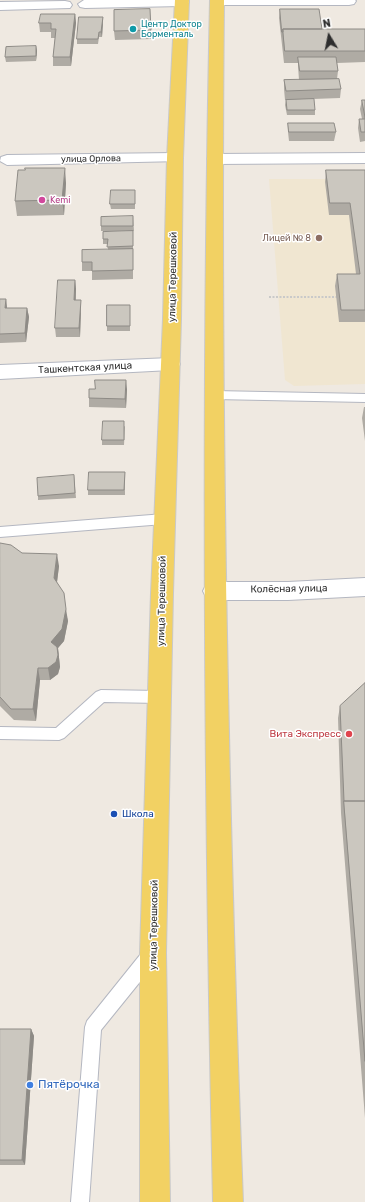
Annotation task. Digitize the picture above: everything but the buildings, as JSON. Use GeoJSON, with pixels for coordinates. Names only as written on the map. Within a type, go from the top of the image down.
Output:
{"type":"FeatureCollection","features":[{"type":"Feature","properties":{"kind":"main road","name":"улица Терешковой"},"geometry":{"type":"LineString","coordinates":[[155,1202],[152,953],[175,158],[182,1]]}},
{"type":"Feature","properties":{"kind":"main road"},"geometry":{"type":"LineString","coordinates":[[217,1],[215,158],[214,591],[219,943],[228,1202]]}},
{"type":"Feature","properties":{"kind":"street"},"geometry":{"type":"LineString","coordinates":[[85,4],[182,1]]}},
{"type":"Feature","properties":{"kind":"street"},"geometry":{"type":"LineString","coordinates":[[217,1],[348,1]]}},
{"type":"Feature","properties":{"kind":"street"},"geometry":{"type":"LineString","coordinates":[[0,6],[64,5]]}},
{"type":"Feature","properties":{"kind":"street","name":"улица Орлова"},"geometry":{"type":"LineString","coordinates":[[7,160],[175,158]]}},
{"type":"Feature","properties":{"kind":"street"},"geometry":{"type":"LineString","coordinates":[[215,158],[365,158]]}},
{"type":"Feature","properties":{"kind":"street","name":"Ташкентская улица"},"geometry":{"type":"LineString","coordinates":[[0,372],[170,364]]}},
{"type":"Feature","properties":{"kind":"street","name":"Колёсная улица"},"geometry":{"type":"LineString","coordinates":[[214,591],[288,591],[365,587]]}},
{"type":"Feature","properties":{"kind":"lane"},"geometry":{"type":"LineString","coordinates":[[214,395],[365,398]]}},
{"type":"Feature","properties":{"kind":"lane"},"geometry":{"type":"LineString","coordinates":[[0,532],[164,519]]}},
{"type":"Feature","properties":{"kind":"lane"},"geometry":{"type":"LineString","coordinates":[[0,732],[58,734],[101,696],[160,698]]}},
{"type":"Feature","properties":{"kind":"lane"},"geometry":{"type":"LineString","coordinates":[[80,1202],[93,1027],[152,953]]}},
{"type":"Feature","properties":{"kind":"path"},"geometry":{"type":"LineString","coordinates":[[269,297],[336,297]]}},
{"type":"Feature","properties":{"kind":"shaded area","name":"Лицей № 8"},"geometry":{"type":"Polygon","coordinates":[[[269,179],[365,179],[365,384],[294,386],[285,380],[269,179]]]}},
{"type":"Feature","properties":{"kind":"place","name":"Центр Доктор Борменталь"},"geometry":{"type":"Point","coordinates":[133,29]}},
{"type":"Feature","properties":{"kind":"place","name":"Kemi"},"geometry":{"type":"Point","coordinates":[42,200]}},
{"type":"Feature","properties":{"kind":"place","name":"Лицей № 8"},"geometry":{"type":"Point","coordinates":[319,238]}},
{"type":"Feature","properties":{"kind":"place","name":"Вита Экспресс"},"geometry":{"type":"Point","coordinates":[349,734]}},
{"type":"Feature","properties":{"kind":"place","name":"Школа"},"geometry":{"type":"Point","coordinates":[114,814]}},
{"type":"Feature","properties":{"kind":"place","name":"Пятёрочка"},"geometry":{"type":"Point","coordinates":[30,1085]}}]}
